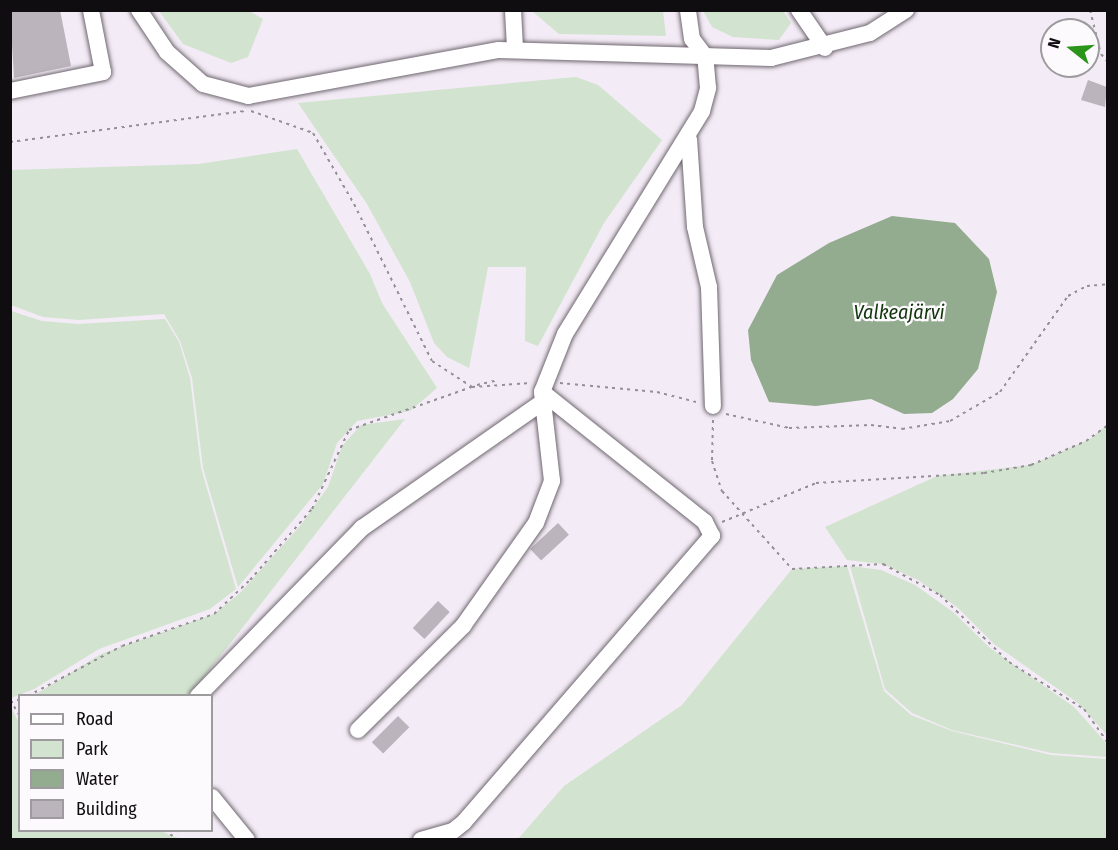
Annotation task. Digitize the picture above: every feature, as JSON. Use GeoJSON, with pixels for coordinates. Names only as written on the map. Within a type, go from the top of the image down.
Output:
{"type":"FeatureCollection","features":[{"type":"Feature","properties":{"kind":"street"},"geometry":{"type":"LineString","coordinates":[[10,91],[103,72],[91,10]]}},
{"type":"Feature","properties":{"kind":"street"},"geometry":{"type":"LineString","coordinates":[[139,10],[167,52],[203,84],[248,103],[515,49],[771,58],[825,48],[870,33],[906,10]]}},
{"type":"Feature","properties":{"kind":"street"},"geometry":{"type":"LineString","coordinates":[[513,10],[515,49]]}},
{"type":"Feature","properties":{"kind":"street"},"geometry":{"type":"LineString","coordinates":[[358,730],[463,626],[536,523],[552,481],[544,391],[565,334],[689,139],[708,88],[705,56],[692,39],[688,10]]}},
{"type":"Feature","properties":{"kind":"street"},"geometry":{"type":"LineString","coordinates":[[800,10],[825,48]]}},
{"type":"Feature","properties":{"kind":"street"},"geometry":{"type":"LineString","coordinates":[[689,139],[695,227],[709,287],[713,406]]}},
{"type":"Feature","properties":{"kind":"street"},"geometry":{"type":"LineString","coordinates":[[421,840],[453,831],[486,799],[712,536],[709,527],[544,391]]}},
{"type":"Feature","properties":{"kind":"street"},"geometry":{"type":"LineString","coordinates":[[200,694],[362,528],[544,391]]}},
{"type":"Feature","properties":{"kind":"street"},"geometry":{"type":"LineString","coordinates":[[213,798],[247,840]]}},
{"type":"Feature","properties":{"kind":"path"},"geometry":{"type":"LineString","coordinates":[[1090,10],[1101,54],[1107,62]]}},
{"type":"Feature","properties":{"kind":"path"},"geometry":{"type":"LineString","coordinates":[[10,142],[248,103],[313,133],[354,204],[432,361],[472,387],[657,393],[713,406],[738,420],[789,428],[871,425],[902,429],[950,421],[1000,392],[1068,296],[1087,286],[1107,284]]}},
{"type":"Feature","properties":{"kind":"path"},"geometry":{"type":"LineString","coordinates":[[32,694],[122,646],[214,614],[312,509],[349,430],[498,380]]}},
{"type":"Feature","properties":{"kind":"path"},"geometry":{"type":"LineString","coordinates":[[713,406],[712,461],[723,491],[739,515],[792,569],[883,564],[940,595],[1010,662],[1084,709],[1107,743]]}},
{"type":"Feature","properties":{"kind":"path"},"geometry":{"type":"LineString","coordinates":[[709,527],[816,483],[984,473],[1031,465],[1086,441],[1107,425]]}},
{"type":"Feature","properties":{"kind":"path"},"geometry":{"type":"LineString","coordinates":[[166,832],[179,840]]}},
{"type":"Feature","properties":{"kind":"green space"},"geometry":{"type":"Polygon","coordinates":[[[159,11],[249,11],[263,19],[248,57],[231,63],[183,44],[159,11]]]}},
{"type":"Feature","properties":{"kind":"green space"},"geometry":{"type":"Polygon","coordinates":[[[532,11],[663,11],[666,36],[559,34],[532,11]]]}},
{"type":"Feature","properties":{"kind":"green space"},"geometry":{"type":"Polygon","coordinates":[[[703,11],[783,11],[791,23],[779,40],[733,37],[712,27],[703,11]]]}},
{"type":"Feature","properties":{"kind":"green space"},"geometry":{"type":"Polygon","coordinates":[[[576,77],[598,85],[662,140],[604,223],[538,346],[525,341],[526,267],[488,267],[469,368],[447,357],[434,343],[410,282],[367,204],[298,103],[576,77]]]}},
{"type":"Feature","properties":{"kind":"green space"},"geometry":{"type":"Polygon","coordinates":[[[297,149],[370,274],[382,303],[437,388],[410,411],[357,421],[337,443],[323,484],[238,587],[203,468],[192,378],[180,341],[164,314],[79,320],[43,317],[11,305],[11,170],[199,164],[297,149]]]}},
{"type":"Feature","properties":{"kind":"green space"},"geometry":{"type":"Polygon","coordinates":[[[11,311],[42,321],[78,324],[165,319],[179,342],[190,378],[201,468],[236,589],[210,609],[99,649],[34,689],[11,698],[11,311]]]}},
{"type":"Feature","properties":{"kind":"green space"},"geometry":{"type":"Polygon","coordinates":[[[405,419],[191,694],[36,694],[101,654],[214,614],[240,593],[300,526],[328,487],[342,446],[361,425],[405,419]]]}},
{"type":"Feature","properties":{"kind":"green space"},"geometry":{"type":"Polygon","coordinates":[[[1107,425],[1107,735],[1078,703],[994,644],[957,607],[918,580],[883,564],[847,560],[825,527],[937,476],[1031,465],[1090,439],[1107,425]]]}},
{"type":"Feature","properties":{"kind":"green space"},"geometry":{"type":"Polygon","coordinates":[[[847,566],[884,691],[911,715],[952,731],[1051,755],[1107,759],[1107,839],[518,839],[564,786],[682,705],[792,569],[847,566]]]}},
{"type":"Feature","properties":{"kind":"green space"},"geometry":{"type":"Polygon","coordinates":[[[850,566],[881,570],[915,585],[953,612],[990,648],[1074,707],[1107,744],[1107,757],[1051,753],[952,730],[912,713],[885,689],[850,566]]]}},
{"type":"Feature","properties":{"kind":"green space"},"geometry":{"type":"Polygon","coordinates":[[[10,705],[18,721],[18,832],[162,832],[179,839],[11,839],[10,705]]]}},
{"type":"Feature","properties":{"kind":"water","name":"Valkeajärvi"},"geometry":{"type":"Polygon","coordinates":[[[892,216],[955,223],[989,259],[997,292],[978,369],[953,399],[932,413],[904,414],[871,399],[816,406],[769,402],[751,360],[748,330],[777,275],[829,243],[892,216]]]}},
{"type":"Feature","properties":{"kind":"building"},"geometry":{"type":"Polygon","coordinates":[[[10,10],[60,10],[71,66],[14,78],[10,10]]]}},
{"type":"Feature","properties":{"kind":"building"},"geometry":{"type":"Polygon","coordinates":[[[1088,80],[1107,87],[1105,107],[1081,100],[1088,80]]]}},
{"type":"Feature","properties":{"kind":"building"},"geometry":{"type":"Polygon","coordinates":[[[558,523],[569,535],[541,561],[530,549],[558,523]]]}},
{"type":"Feature","properties":{"kind":"building"},"geometry":{"type":"Polygon","coordinates":[[[438,601],[450,612],[424,639],[413,628],[438,601]]]}},
{"type":"Feature","properties":{"kind":"building"},"geometry":{"type":"Polygon","coordinates":[[[398,716],[409,727],[383,753],[372,742],[398,716]]]}}]}
